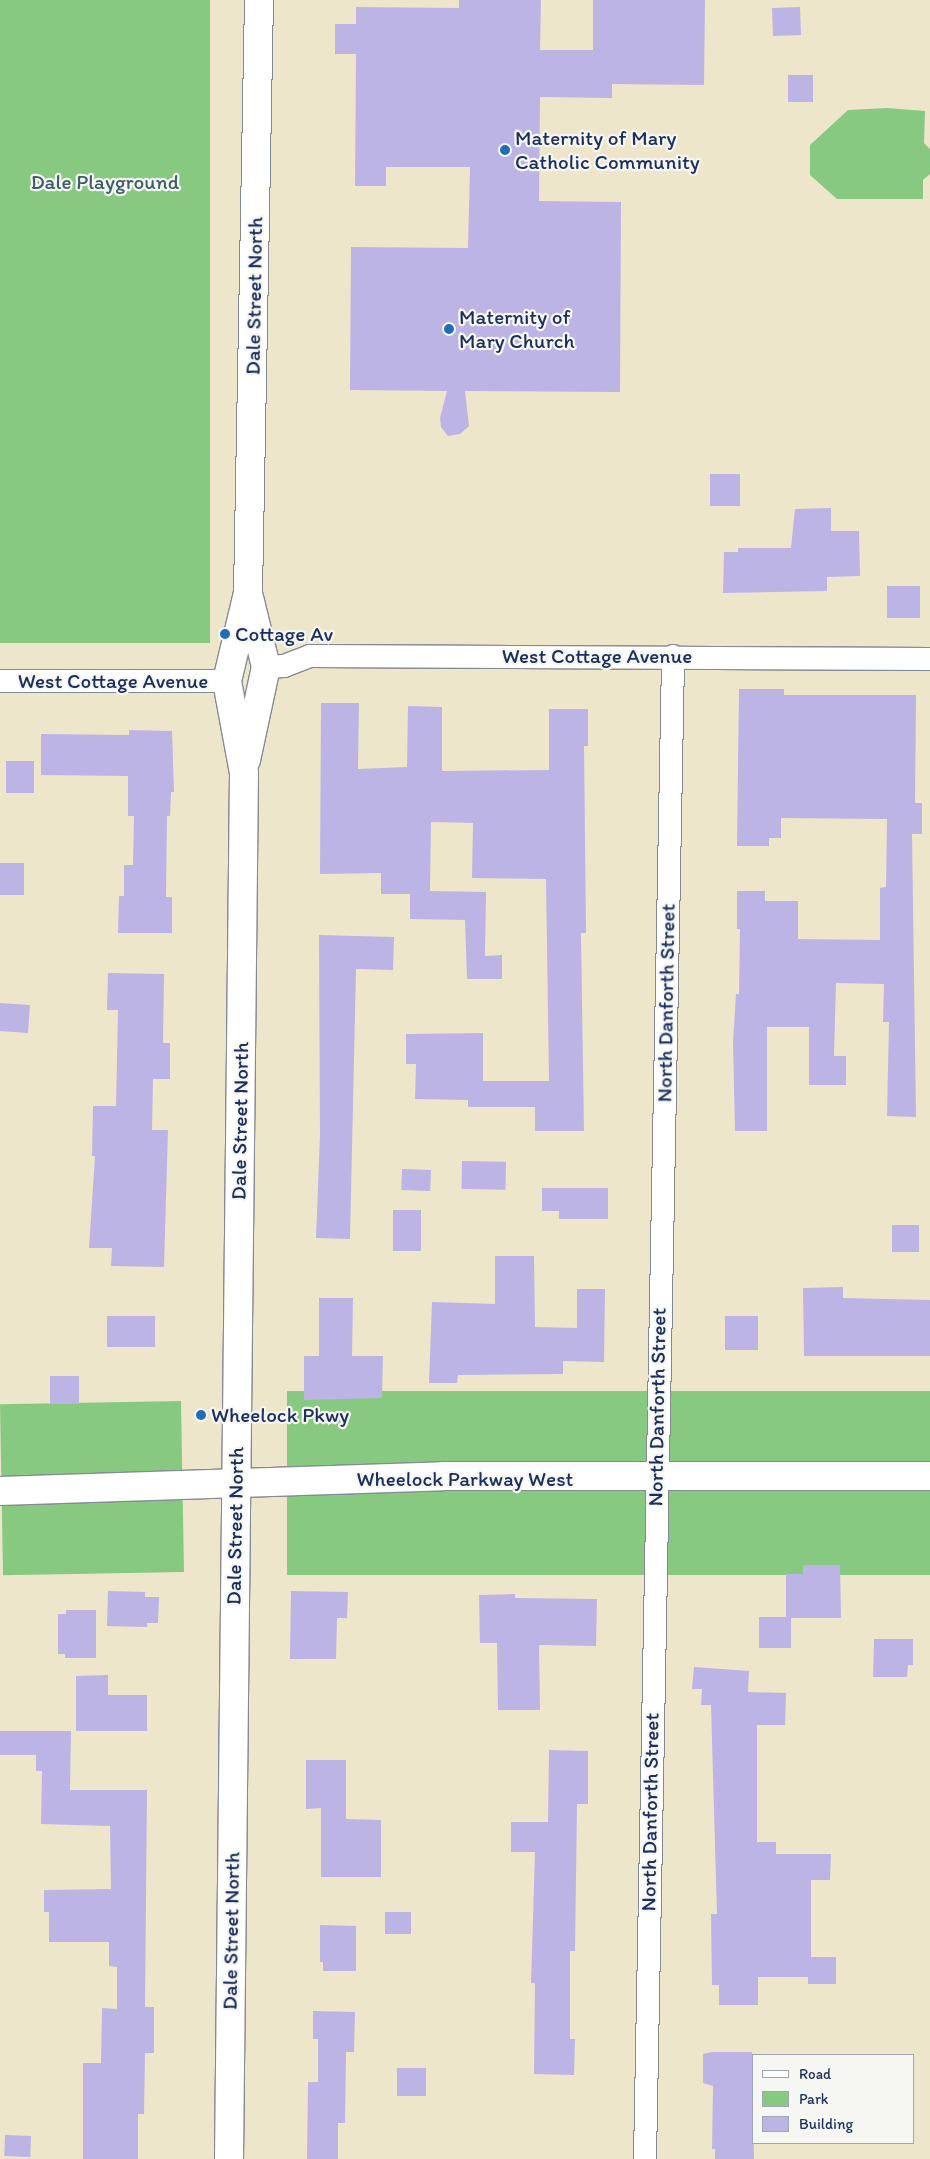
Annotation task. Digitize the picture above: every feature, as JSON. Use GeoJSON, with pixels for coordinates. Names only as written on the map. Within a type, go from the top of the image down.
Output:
{"type":"FeatureCollection","features":[{"type":"Feature","properties":{"kind":"main road","name":"Dale Street North"},"geometry":{"type":"LineString","coordinates":[[244,773],[227,681],[248,593],[259,0]]}},
{"type":"Feature","properties":{"kind":"main road","name":"Dale Street North"},"geometry":{"type":"LineString","coordinates":[[228,2159],[244,773],[266,666],[248,593]]}},
{"type":"Feature","properties":{"kind":"main road","name":"Wheelock Parkway West"},"geometry":{"type":"LineString","coordinates":[[0,1491],[444,1476],[656,1478],[930,1476]]}},
{"type":"Feature","properties":{"kind":"street","name":"West Cottage Avenue"},"geometry":{"type":"LineString","coordinates":[[266,666],[284,666],[310,656],[673,656],[930,659]]}},
{"type":"Feature","properties":{"kind":"street","name":"North Danforth Street"},"geometry":{"type":"LineString","coordinates":[[645,2159],[656,1478],[673,656]]}},
{"type":"Feature","properties":{"kind":"street","name":"West Cottage Avenue"},"geometry":{"type":"LineString","coordinates":[[0,681],[227,681]]}},
{"type":"Feature","properties":{"kind":"green space","name":"Dale Playground"},"geometry":{"type":"Polygon","coordinates":[[[0,0],[210,0],[210,643],[0,643],[0,0]]]}},
{"type":"Feature","properties":{"kind":"green space"},"geometry":{"type":"Polygon","coordinates":[[[887,108],[925,111],[924,143],[930,149],[930,174],[923,180],[923,199],[837,199],[810,175],[810,145],[848,110],[887,108]]]}},
{"type":"Feature","properties":{"kind":"green space"},"geometry":{"type":"Polygon","coordinates":[[[287,1391],[930,1391],[930,1575],[287,1575],[287,1391]]]}},
{"type":"Feature","properties":{"kind":"green space"},"geometry":{"type":"Polygon","coordinates":[[[181,1401],[184,1572],[3,1575],[0,1404],[181,1401]]]}},
{"type":"Feature","properties":{"kind":"building","name":"Maternity of Mary Catholic Community"},"geometry":{"type":"Polygon","coordinates":[[[459,0],[541,0],[540,50],[593,50],[593,0],[705,0],[704,85],[612,84],[612,98],[540,97],[539,201],[621,202],[620,392],[465,391],[469,426],[460,434],[448,436],[441,427],[440,418],[447,391],[350,390],[351,247],[468,248],[470,167],[386,167],[386,186],[355,186],[356,54],[335,54],[335,24],[356,24],[356,7],[459,8],[459,0]]]}},
{"type":"Feature","properties":{"kind":"building"},"geometry":{"type":"Polygon","coordinates":[[[800,7],[801,35],[773,36],[772,8],[800,7]]]}},
{"type":"Feature","properties":{"kind":"building"},"geometry":{"type":"Polygon","coordinates":[[[788,75],[813,75],[813,102],[788,102],[788,75]]]}},
{"type":"Feature","properties":{"kind":"building"},"geometry":{"type":"Polygon","coordinates":[[[710,474],[740,474],[740,506],[710,506],[710,474]]]}},
{"type":"Feature","properties":{"kind":"building"},"geometry":{"type":"Polygon","coordinates":[[[831,508],[831,531],[859,531],[860,576],[827,577],[827,591],[723,593],[724,552],[738,552],[738,548],[791,548],[795,509],[831,508]]]}},
{"type":"Feature","properties":{"kind":"building"},"geometry":{"type":"Polygon","coordinates":[[[887,586],[920,586],[920,618],[887,618],[887,586]]]}},
{"type":"Feature","properties":{"kind":"building"},"geometry":{"type":"Polygon","coordinates":[[[739,689],[784,689],[784,695],[916,695],[915,803],[922,803],[922,834],[912,834],[916,1117],[887,1116],[889,1022],[883,1022],[884,984],[836,983],[834,1056],[846,1056],[846,1085],[809,1085],[809,1027],[767,1027],[767,1131],[735,1131],[733,1042],[736,994],[739,994],[740,929],[737,929],[737,891],[765,891],[765,901],[798,901],[798,939],[880,940],[880,888],[886,887],[887,819],[781,818],[781,838],[769,838],[769,846],[737,846],[739,689]]]}},
{"type":"Feature","properties":{"kind":"building"},"geometry":{"type":"Polygon","coordinates":[[[321,703],[359,703],[358,769],[407,767],[408,706],[442,707],[442,771],[549,770],[549,709],[588,709],[588,746],[584,746],[586,933],[581,933],[584,1131],[535,1131],[535,1107],[468,1107],[468,1100],[415,1099],[416,1064],[406,1064],[406,1034],[483,1033],[483,1081],[549,1081],[546,879],[472,878],[473,823],[431,822],[430,891],[486,892],[485,956],[502,955],[502,979],[467,979],[465,920],[410,919],[410,894],[381,894],[381,873],[320,874],[321,703]]]}},
{"type":"Feature","properties":{"kind":"building"},"geometry":{"type":"Polygon","coordinates":[[[129,730],[172,731],[174,792],[171,792],[170,816],[167,816],[166,897],[172,897],[172,933],[118,933],[119,896],[124,896],[124,865],[133,865],[134,816],[128,816],[128,776],[41,775],[41,734],[129,735],[129,730]]]}},
{"type":"Feature","properties":{"kind":"building"},"geometry":{"type":"Polygon","coordinates":[[[6,761],[34,761],[34,793],[6,793],[6,761]]]}},
{"type":"Feature","properties":{"kind":"building"},"geometry":{"type":"Polygon","coordinates":[[[0,863],[24,863],[24,895],[0,895],[0,863]]]}},
{"type":"Feature","properties":{"kind":"building"},"geometry":{"type":"Polygon","coordinates":[[[319,935],[394,937],[393,970],[356,969],[350,1239],[316,1238],[320,1135],[319,935]]]}},
{"type":"Feature","properties":{"kind":"building"},"geometry":{"type":"Polygon","coordinates":[[[108,973],[164,974],[163,1043],[170,1043],[170,1079],[153,1079],[152,1130],[168,1130],[164,1267],[111,1266],[112,1248],[89,1248],[95,1156],[92,1156],[93,1106],[116,1106],[118,1010],[107,1010],[108,973]]]}},
{"type":"Feature","properties":{"kind":"building"},"geometry":{"type":"Polygon","coordinates":[[[0,1003],[30,1005],[28,1033],[0,1031],[0,1003]]]}},
{"type":"Feature","properties":{"kind":"building"},"geometry":{"type":"Polygon","coordinates":[[[462,1161],[506,1162],[506,1190],[462,1189],[462,1161]]]}},
{"type":"Feature","properties":{"kind":"building"},"geometry":{"type":"Polygon","coordinates":[[[402,1169],[431,1170],[430,1191],[401,1190],[402,1169]]]}},
{"type":"Feature","properties":{"kind":"building"},"geometry":{"type":"Polygon","coordinates":[[[542,1188],[608,1188],[608,1219],[559,1219],[559,1211],[542,1211],[542,1188]]]}},
{"type":"Feature","properties":{"kind":"building"},"geometry":{"type":"Polygon","coordinates":[[[393,1210],[421,1210],[421,1251],[393,1251],[393,1210]]]}},
{"type":"Feature","properties":{"kind":"building"},"geometry":{"type":"Polygon","coordinates":[[[892,1225],[919,1225],[919,1252],[892,1252],[892,1225]]]}},
{"type":"Feature","properties":{"kind":"building"},"geometry":{"type":"Polygon","coordinates":[[[495,1256],[534,1256],[535,1327],[577,1328],[577,1289],[605,1289],[604,1362],[563,1361],[563,1374],[458,1375],[457,1383],[429,1383],[432,1302],[495,1304],[495,1256]]]}},
{"type":"Feature","properties":{"kind":"building"},"geometry":{"type":"Polygon","coordinates":[[[843,1287],[843,1298],[930,1300],[930,1356],[804,1356],[803,1288],[843,1287]]]}},
{"type":"Feature","properties":{"kind":"building"},"geometry":{"type":"Polygon","coordinates":[[[319,1298],[353,1298],[352,1356],[383,1356],[382,1398],[304,1400],[304,1356],[319,1356],[319,1298]]]}},
{"type":"Feature","properties":{"kind":"building"},"geometry":{"type":"Polygon","coordinates":[[[107,1316],[155,1316],[155,1347],[107,1347],[107,1316]]]}},
{"type":"Feature","properties":{"kind":"building"},"geometry":{"type":"Polygon","coordinates":[[[725,1316],[758,1316],[758,1350],[725,1350],[725,1316]]]}},
{"type":"Feature","properties":{"kind":"building"},"geometry":{"type":"Polygon","coordinates":[[[50,1376],[79,1376],[79,1404],[50,1404],[50,1376]]]}},
{"type":"Feature","properties":{"kind":"building"},"geometry":{"type":"Polygon","coordinates":[[[808,1565],[840,1565],[841,1618],[791,1618],[791,1648],[759,1648],[759,1617],[786,1617],[786,1574],[803,1574],[803,1566],[808,1565]]]}},
{"type":"Feature","properties":{"kind":"building"},"geometry":{"type":"Polygon","coordinates":[[[108,1591],[145,1592],[145,1597],[159,1597],[158,1623],[147,1623],[147,1627],[107,1626],[108,1591]]]}},
{"type":"Feature","properties":{"kind":"building"},"geometry":{"type":"Polygon","coordinates":[[[291,1591],[348,1592],[347,1618],[337,1618],[336,1659],[290,1659],[291,1591]]]}},
{"type":"Feature","properties":{"kind":"building"},"geometry":{"type":"Polygon","coordinates":[[[515,1594],[515,1598],[597,1599],[596,1646],[539,1645],[540,1710],[498,1710],[497,1643],[480,1643],[479,1595],[515,1594]]]}},
{"type":"Feature","properties":{"kind":"building"},"geometry":{"type":"Polygon","coordinates":[[[66,1610],[96,1610],[96,1658],[65,1658],[65,1654],[58,1654],[58,1614],[66,1614],[66,1610]]]}},
{"type":"Feature","properties":{"kind":"building"},"geometry":{"type":"Polygon","coordinates":[[[874,1639],[913,1639],[913,1665],[908,1665],[907,1677],[873,1677],[874,1639]]]}},
{"type":"Feature","properties":{"kind":"building"},"geometry":{"type":"Polygon","coordinates":[[[694,1667],[749,1671],[748,1692],[786,1693],[785,1725],[757,1725],[757,1842],[776,1842],[776,1854],[831,1854],[830,1880],[811,1880],[811,1957],[836,1957],[836,1984],[808,1984],[808,1977],[758,1977],[758,2005],[719,2005],[719,1985],[712,1985],[711,1914],[717,1914],[711,1705],[701,1705],[702,1689],[692,1689],[694,1667]]]}},
{"type":"Feature","properties":{"kind":"building"},"geometry":{"type":"Polygon","coordinates":[[[108,1675],[108,1695],[147,1695],[147,1731],[76,1731],[76,1676],[108,1675]]]}},
{"type":"Feature","properties":{"kind":"building"},"geometry":{"type":"Polygon","coordinates":[[[0,1731],[71,1731],[70,1790],[147,1790],[145,2007],[154,2007],[154,2053],[145,2053],[144,2114],[138,2114],[138,2159],[83,2159],[83,2063],[101,2063],[102,2008],[117,2009],[117,1967],[109,1966],[109,1942],[49,1942],[49,1912],[44,1912],[44,1890],[111,1889],[110,1826],[41,1824],[42,1771],[36,1771],[36,1755],[0,1755],[0,1731]]]}},
{"type":"Feature","properties":{"kind":"building"},"geometry":{"type":"Polygon","coordinates":[[[549,1750],[588,1751],[588,1804],[577,1804],[575,1951],[570,1951],[570,2039],[575,2039],[574,2075],[534,2074],[535,1983],[531,1983],[535,1852],[511,1852],[511,1822],[548,1822],[549,1750]]]}},
{"type":"Feature","properties":{"kind":"building"},"geometry":{"type":"Polygon","coordinates":[[[306,1760],[346,1760],[346,1819],[381,1820],[381,1877],[321,1877],[321,1808],[306,1809],[306,1760]]]}},
{"type":"Feature","properties":{"kind":"building"},"geometry":{"type":"Polygon","coordinates":[[[385,1912],[411,1912],[411,1934],[385,1934],[385,1912]]]}},
{"type":"Feature","properties":{"kind":"building"},"geometry":{"type":"Polygon","coordinates":[[[320,1925],[356,1926],[356,1971],[323,1971],[323,1962],[320,1962],[320,1925]]]}},
{"type":"Feature","properties":{"kind":"building"},"geometry":{"type":"Polygon","coordinates":[[[313,2011],[355,2012],[354,2052],[346,2052],[345,2123],[338,2123],[338,2159],[307,2159],[308,2082],[318,2082],[318,2039],[313,2039],[313,2011]]]}},
{"type":"Feature","properties":{"kind":"building"},"geometry":{"type":"Polygon","coordinates":[[[712,2052],[752,2052],[752,2144],[754,2144],[754,2159],[715,2159],[715,2149],[712,2149],[713,2086],[703,2083],[703,2054],[712,2052]]]}},
{"type":"Feature","properties":{"kind":"building"},"geometry":{"type":"Polygon","coordinates":[[[397,2068],[426,2068],[426,2096],[397,2096],[397,2068]]]}},
{"type":"Feature","properties":{"kind":"building"},"geometry":{"type":"Polygon","coordinates":[[[5,2135],[31,2136],[30,2157],[4,2156],[5,2135]]]}},
{"type":"Feature","properties":{"kind":"place","name":"Maternity of Mary Catholic Community"},"geometry":{"type":"Point","coordinates":[505,150]}},
{"type":"Feature","properties":{"kind":"place","name":"Maternity of Mary Church"},"geometry":{"type":"Point","coordinates":[449,329]}},
{"type":"Feature","properties":{"kind":"place","name":"Cottage Av"},"geometry":{"type":"Point","coordinates":[225,634]}},
{"type":"Feature","properties":{"kind":"place","name":"Wheelock Pkwy"},"geometry":{"type":"Point","coordinates":[201,1415]}}]}
